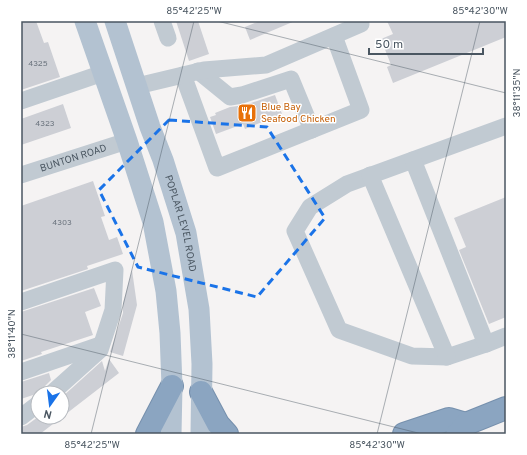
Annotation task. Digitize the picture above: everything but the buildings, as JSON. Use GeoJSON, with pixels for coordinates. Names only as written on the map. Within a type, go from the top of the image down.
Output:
{"type":"FeatureCollection","features":[{"type":"Feature","properties":{"kind":"highway"},"geometry":{"type":"LineString","coordinates":[[147,434],[172,386]]}},
{"type":"Feature","properties":{"kind":"highway"},"geometry":{"type":"LineString","coordinates":[[201,392],[218,424],[227,434]]}},
{"type":"Feature","properties":{"kind":"highway"},"geometry":{"type":"LineString","coordinates":[[404,434],[449,419],[462,429],[506,408]]}},
{"type":"Feature","properties":{"kind":"main road"},"geometry":{"type":"LineString","coordinates":[[85,21],[127,141],[153,222],[167,302],[170,333],[172,386],[171,434]]}},
{"type":"Feature","properties":{"kind":"main road","name":"POPLAR LEVEL ROAD"},"geometry":{"type":"LineString","coordinates":[[120,23],[137,86],[163,160],[186,233],[199,309],[202,364],[201,434]]}},
{"type":"Feature","properties":{"kind":"street"},"geometry":{"type":"LineString","coordinates":[[162,21],[168,38]]}},
{"type":"Feature","properties":{"kind":"street"},"geometry":{"type":"LineString","coordinates":[[137,86],[204,70],[266,65],[361,24]]}},
{"type":"Feature","properties":{"kind":"street"},"geometry":{"type":"LineString","coordinates":[[190,73],[217,168],[361,110],[334,36]]}},
{"type":"Feature","properties":{"kind":"street"},"geometry":{"type":"LineString","coordinates":[[21,101],[103,73]]}},
{"type":"Feature","properties":{"kind":"street"},"geometry":{"type":"LineString","coordinates":[[190,73],[230,97],[242,95],[291,79],[312,130]]}},
{"type":"Feature","properties":{"kind":"street"},"geometry":{"type":"LineString","coordinates":[[506,126],[347,184],[310,207],[295,231],[340,330],[412,356],[447,357],[506,336]]}},
{"type":"Feature","properties":{"kind":"street","name":"BUNTON ROAD"},"geometry":{"type":"LineString","coordinates":[[21,176],[127,141]]}},
{"type":"Feature","properties":{"kind":"street"},"geometry":{"type":"LineString","coordinates":[[413,160],[486,344]]}},
{"type":"Feature","properties":{"kind":"street"},"geometry":{"type":"LineString","coordinates":[[370,175],[447,357]]}},
{"type":"Feature","properties":{"kind":"street"},"geometry":{"type":"LineString","coordinates":[[21,302],[115,270],[113,310],[100,350],[61,385]]}},
{"type":"Feature","properties":{"kind":"street"},"geometry":{"type":"LineString","coordinates":[[21,372],[101,345]]}},
{"type":"Feature","properties":{"kind":"street"},"geometry":{"type":"LineString","coordinates":[[21,417],[30,410]]}},
{"type":"Feature","properties":{"kind":"highlighted area"},"geometry":{"type":"Polygon","coordinates":[[[169,120],[267,127],[325,218],[257,297],[138,267],[99,190],[169,120]]]}},
{"type":"Feature","properties":{"kind":"place","name":"Blue Bay Seafood Chicken"},"geometry":{"type":"Point","coordinates":[247,113]}}]}
